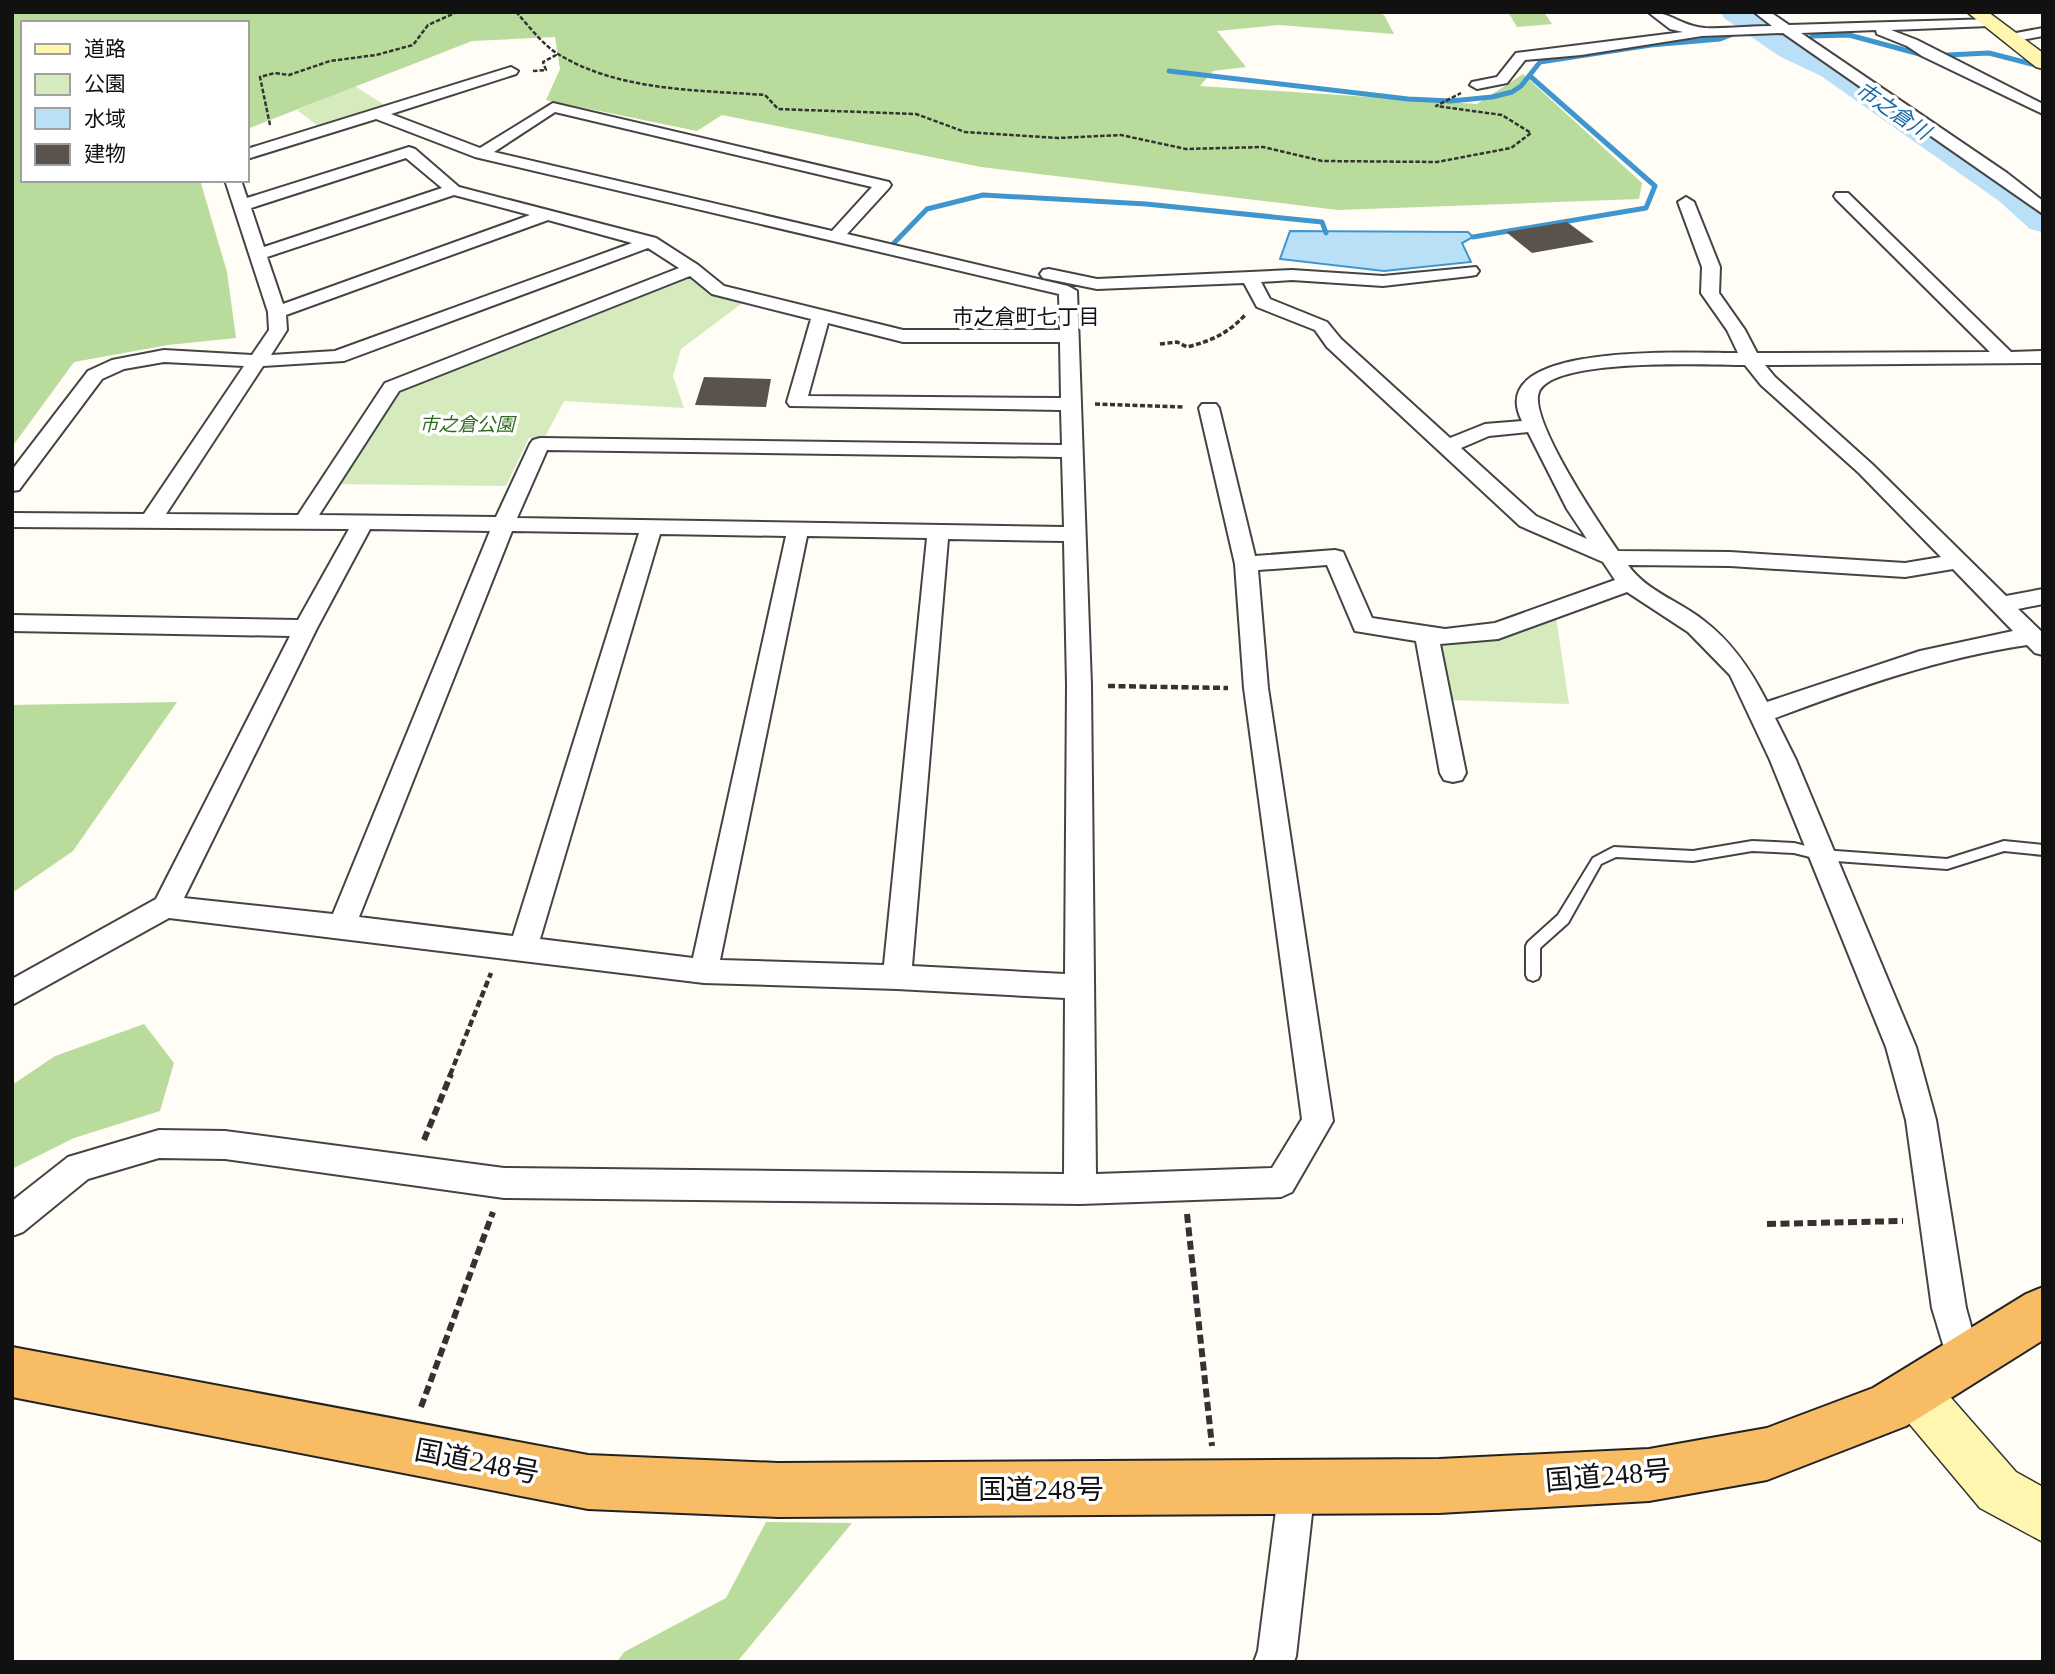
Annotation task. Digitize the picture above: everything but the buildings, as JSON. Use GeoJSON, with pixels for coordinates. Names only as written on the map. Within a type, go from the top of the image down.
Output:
{"type":"FeatureCollection","features":[{"type":"Feature","properties":{"kind":"highway","name":"国道248号"},"geometry":{"type":"LineString","coordinates":[[12,1371],[588,1482],[778,1490],[1439,1486],[1649,1475],[1768,1454],[1888,1408],[2043,1311]]}},
{"type":"Feature","properties":{"kind":"main road"},"geometry":{"type":"LineString","coordinates":[[1982,17],[2043,63]]}},
{"type":"Feature","properties":{"kind":"main road"},"geometry":{"type":"LineString","coordinates":[[1914,1392],[1998,1490],[2043,1516]]}},
{"type":"Feature","properties":{"kind":"street"},"geometry":{"type":"LineString","coordinates":[[1655,12],[1675,26],[1705,32]]}},
{"type":"Feature","properties":{"kind":"street"},"geometry":{"type":"LineString","coordinates":[[1761,12],[2001,176],[2043,209]]}},
{"type":"Feature","properties":{"kind":"street"},"geometry":{"type":"LineString","coordinates":[[1861,12],[1870,28],[1912,43],[2043,110]]}},
{"type":"Feature","properties":{"kind":"street"},"geometry":{"type":"LineString","coordinates":[[1477,85],[1502,80],[1521,56],[1581,51],[1705,32],[1870,28],[1982,17]]}},
{"type":"Feature","properties":{"kind":"street"},"geometry":{"type":"LineString","coordinates":[[2010,38],[2043,32]]}},
{"type":"Feature","properties":{"kind":"street"},"geometry":{"type":"LineString","coordinates":[[248,154],[511,71]]}},
{"type":"Feature","properties":{"kind":"street"},"geometry":{"type":"LineString","coordinates":[[481,154],[553,107],[883,185],[836,236]]}},
{"type":"Feature","properties":{"kind":"street"},"geometry":{"type":"LineString","coordinates":[[377,114],[481,154],[1068,291],[1079,685],[1080,1189]]}},
{"type":"Feature","properties":{"kind":"street"},"geometry":{"type":"LineString","coordinates":[[243,205],[409,152],[453,190],[650,242],[692,269],[718,290],[903,336],[1071,336]]}},
{"type":"Feature","properties":{"kind":"street"},"geometry":{"type":"LineString","coordinates":[[151,520],[278,330],[277,312],[234,182]]}},
{"type":"Feature","properties":{"kind":"street"},"geometry":{"type":"LineString","coordinates":[[257,255],[453,190]]}},
{"type":"Feature","properties":{"kind":"street"},"geometry":{"type":"LineString","coordinates":[[1842,196],[2007,358]]}},
{"type":"Feature","properties":{"kind":"street"},"geometry":{"type":"LineString","coordinates":[[1686,202],[1711,267],[1710,293],[1736,330],[1751,360],[1768,381],[1866,469],[1960,561],[2038,642]]}},
{"type":"Feature","properties":{"kind":"street"},"geometry":{"type":"LineString","coordinates":[[277,312],[547,215]]}},
{"type":"Feature","properties":{"kind":"street"},"geometry":{"type":"LineString","coordinates":[[12,485],[96,375],[119,364],[164,356],[258,361],[337,358],[650,242]]}},
{"type":"Feature","properties":{"kind":"street"},"geometry":{"type":"LineString","coordinates":[[907,253],[928,249],[1097,284],[1292,275],[1383,281],[1471,271]]}},
{"type":"Feature","properties":{"kind":"street"},"geometry":{"type":"LineString","coordinates":[[304,522],[392,387],[692,269]]}},
{"type":"Feature","properties":{"kind":"street"},"geometry":{"type":"LineString","coordinates":[[1250,278],[1263,303],[1321,326],[1334,343],[1528,521],[1613,558],[1730,559],[1905,570],[1960,561]]}},
{"type":"Feature","properties":{"kind":"street"},"geometry":{"type":"LineString","coordinates":[[821,317],[797,402],[1073,404]]}},
{"type":"Feature","properties":{"kind":"street"},"geometry":{"type":"LineString","coordinates":[[1964,1362],[1949,1308],[1921,1120],[1901,1047],[1783,760],[1740,671],[1696,626],[1629,583],[1578,509],[1533,425],[1529,415],[1528,394],[1536,380],[1563,368],[1612,360],[2043,357]]}},
{"type":"Feature","properties":{"kind":"street"},"geometry":{"type":"LineString","coordinates":[[12,1220],[79,1167],[159,1144],[225,1145],[504,1183],[1080,1189],[1281,1182],[1318,1121],[1256,688],[1246,564],[1209,408]]}},
{"type":"Feature","properties":{"kind":"street"},"geometry":{"type":"LineString","coordinates":[[1446,447],[1485,430],[1533,425]]}},
{"type":"Feature","properties":{"kind":"street"},"geometry":{"type":"LineString","coordinates":[[341,926],[504,524],[540,444],[1072,451]]}},
{"type":"Feature","properties":{"kind":"street"},"geometry":{"type":"LineString","coordinates":[[12,520],[363,522],[1074,534]]}},
{"type":"Feature","properties":{"kind":"street"},"geometry":{"type":"LineString","coordinates":[[12,993],[166,907],[305,628],[363,522]]}},
{"type":"Feature","properties":{"kind":"street"},"geometry":{"type":"LineString","coordinates":[[512,948],[652,526]]}},
{"type":"Feature","properties":{"kind":"street"},"geometry":{"type":"LineString","coordinates":[[704,971],[798,528]]}},
{"type":"Feature","properties":{"kind":"street"},"geometry":{"type":"LineString","coordinates":[[897,977],[938,532]]}},
{"type":"Feature","properties":{"kind":"street"},"geometry":{"type":"LineString","coordinates":[[1246,564],[1335,557],[1363,625],[1445,637],[1498,631],[1629,583]]}},
{"type":"Feature","properties":{"kind":"street"},"geometry":{"type":"LineString","coordinates":[[2003,604],[2043,596]]}},
{"type":"Feature","properties":{"kind":"street"},"geometry":{"type":"LineString","coordinates":[[12,622],[305,628]]}},
{"type":"Feature","properties":{"kind":"street"},"geometry":{"type":"LineString","coordinates":[[1426,634],[1453,772]]}},
{"type":"Feature","properties":{"kind":"street"},"geometry":{"type":"LineString","coordinates":[[1759,714],[1862,677],[1990,641],[2038,642]]}},
{"type":"Feature","properties":{"kind":"street"},"geometry":{"type":"LineString","coordinates":[[166,907],[704,971],[897,977],[1079,987]]}},
{"type":"Feature","properties":{"kind":"street"},"geometry":{"type":"LineString","coordinates":[[1273,1662],[1277,1656],[1297,1487]]}},
{"type":"Feature","properties":{"kind":"lane"},"geometry":{"type":"LineString","coordinates":[[1533,975],[1533,946],[1563,919],[1597,861],[1614,852],[1693,856],[1752,846],[1794,848],[1822,855],[1948,864],[2004,846],[2043,850]]}},
{"type":"Feature","properties":{"kind":"path"},"geometry":{"type":"LineString","coordinates":[[279,144],[271,130],[260,78],[275,73],[289,75],[330,61],[376,55],[413,45],[428,25],[457,12]]}},
{"type":"Feature","properties":{"kind":"path"},"geometry":{"type":"LineString","coordinates":[[516,12],[558,54],[592,70],[650,84],[765,95],[778,109],[916,114],[965,132],[1058,138],[1121,135],[1186,149],[1263,147],[1322,161],[1437,162],[1511,148],[1531,133],[1502,115],[1436,106],[1477,85]]}},
{"type":"Feature","properties":{"kind":"path"},"geometry":{"type":"LineString","coordinates":[[546,70],[542,62],[558,54]]}},
{"type":"Feature","properties":{"kind":"path"},"geometry":{"type":"LineString","coordinates":[[1160,344],[1177,342],[1186,347],[1216,340],[1235,327],[1253,305],[1263,303]]}},
{"type":"Feature","properties":{"kind":"path"},"geometry":{"type":"LineString","coordinates":[[1073,404],[1209,408]]}},
{"type":"Feature","properties":{"kind":"path"},"geometry":{"type":"LineString","coordinates":[[1079,685],[1256,688]]}},
{"type":"Feature","properties":{"kind":"path"},"geometry":{"type":"LineString","coordinates":[[412,1170],[512,948]]}},
{"type":"Feature","properties":{"kind":"path"},"geometry":{"type":"LineString","coordinates":[[407,1447],[504,1183]]}},
{"type":"Feature","properties":{"kind":"path"},"geometry":{"type":"LineString","coordinates":[[1184,1185],[1217,1488]]}},
{"type":"Feature","properties":{"kind":"path"},"geometry":{"type":"LineString","coordinates":[[1767,1224],[1936,1220]]}},
{"type":"Feature","properties":{"kind":"green space"},"geometry":{"type":"Polygon","coordinates":[[[12,12],[1375,12],[1384,15],[1394,34],[1279,25],[1217,31],[1246,67],[1213,71],[1200,86],[1477,104],[1523,74],[1642,183],[1639,199],[1338,210],[981,167],[722,115],[697,131],[546,100],[560,69],[555,37],[472,41],[248,129],[248,21],[21,21],[21,182],[201,182],[227,272],[236,338],[168,345],[74,362],[12,447],[12,12]]]}},
{"type":"Feature","properties":{"kind":"green space"},"geometry":{"type":"Polygon","coordinates":[[[1508,12],[1544,12],[1552,24],[1517,27],[1508,12]]]}},
{"type":"Feature","properties":{"kind":"green space"},"geometry":{"type":"Polygon","coordinates":[[[355,86],[386,106],[317,125],[297,110],[355,86]]]}},
{"type":"Feature","properties":{"kind":"green space","name":"市之倉公園"},"geometry":{"type":"Polygon","coordinates":[[[692,269],[718,290],[749,298],[681,349],[673,376],[684,408],[564,401],[545,437],[529,438],[506,486],[329,484],[392,387],[692,269]]]}},
{"type":"Feature","properties":{"kind":"green space"},"geometry":{"type":"Polygon","coordinates":[[[1556,617],[1569,704],[1451,700],[1435,643],[1556,617]]]}},
{"type":"Feature","properties":{"kind":"green space"},"geometry":{"type":"Polygon","coordinates":[[[177,702],[73,851],[12,893],[12,705],[177,702]]]}},
{"type":"Feature","properties":{"kind":"green space"},"geometry":{"type":"Polygon","coordinates":[[[144,1024],[174,1063],[160,1111],[74,1138],[12,1169],[12,1085],[55,1056],[144,1024]]]}},
{"type":"Feature","properties":{"kind":"green space"},"geometry":{"type":"Polygon","coordinates":[[[766,1522],[852,1523],[737,1662],[617,1662],[624,1652],[726,1598],[766,1522]]]}},
{"type":"Feature","properties":{"kind":"water"},"geometry":{"type":"Polygon","coordinates":[[[1290,231],[1468,232],[1473,237],[1462,243],[1471,262],[1384,271],[1280,259],[1290,231]]]}},
{"type":"Feature","properties":{"kind":"waterway","name":"市之倉川"},"geometry":{"type":"LineString","coordinates":[[1735,12],[1790,49],[1833,69],[2012,193],[2043,221]]}},
{"type":"Feature","properties":{"kind":"waterway"},"geometry":{"type":"LineString","coordinates":[[1169,71],[1408,99],[1451,101],[1512,92],[1521,86],[1540,62],[1651,45],[1720,39],[1733,34],[1744,18]]}},
{"type":"Feature","properties":{"kind":"waterway"},"geometry":{"type":"LineString","coordinates":[[1812,36],[1849,35],[1927,56],[1989,53],[2043,67]]}},
{"type":"Feature","properties":{"kind":"waterway","name":"市之倉川"},"geometry":{"type":"LineString","coordinates":[[1777,39],[1783,38]]}},
{"type":"Feature","properties":{"kind":"waterway"},"geometry":{"type":"LineString","coordinates":[[1473,237],[1646,208],[1655,186],[1531,77]]}},
{"type":"Feature","properties":{"kind":"waterway"},"geometry":{"type":"LineString","coordinates":[[893,244],[927,209],[983,195],[1146,204],[1322,222],[1326,233]]}},
{"type":"Feature","properties":{"kind":"district","name":"市之倉町七丁目"},"geometry":{"type":"Point","coordinates":[1026,317]}}]}
